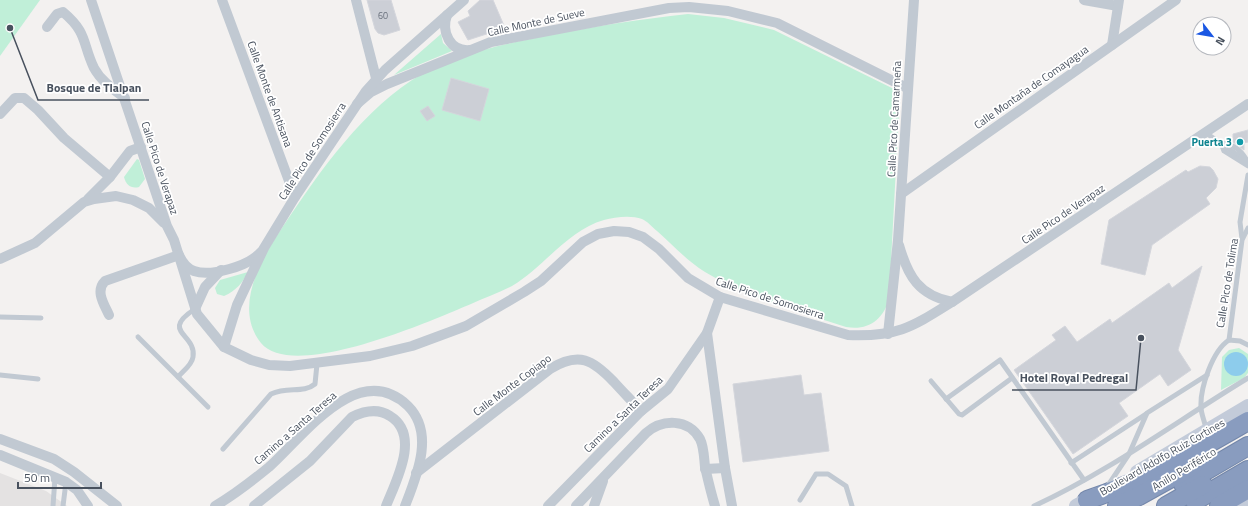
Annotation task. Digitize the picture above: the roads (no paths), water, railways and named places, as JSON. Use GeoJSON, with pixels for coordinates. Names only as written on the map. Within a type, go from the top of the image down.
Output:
{"type":"FeatureCollection","features":[{"type":"Feature","properties":{"kind":"highway"},"geometry":{"type":"LineString","coordinates":[[1188,469],[1248,421]]}},
{"type":"Feature","properties":{"kind":"highway"},"geometry":{"type":"LineString","coordinates":[[1082,503],[1118,490],[1194,453],[1248,421]]}},
{"type":"Feature","properties":{"kind":"highway","name":"Anillo Periférico"},"geometry":{"type":"LineString","coordinates":[[1117,506],[1188,469],[1248,429]]}},
{"type":"Feature","properties":{"kind":"highway"},"geometry":{"type":"LineString","coordinates":[[1144,506],[1248,446]]}},
{"type":"Feature","properties":{"kind":"highway"},"geometry":{"type":"LineString","coordinates":[[1166,506],[1248,459]]}},
{"type":"Feature","properties":{"kind":"highway"},"geometry":{"type":"LineString","coordinates":[[1187,506],[1248,470]]}},
{"type":"Feature","properties":{"kind":"highway"},"geometry":{"type":"LineString","coordinates":[[1219,506],[1248,489]]}},
{"type":"Feature","properties":{"kind":"main road","name":"Boulevard Adolfo Ruiz Cortines"},"geometry":{"type":"LineString","coordinates":[[1082,503],[1248,406]]}},
{"type":"Feature","properties":{"kind":"main road"},"geometry":{"type":"LineString","coordinates":[[1240,506],[1248,501]]}},
{"type":"Feature","properties":{"kind":"street","name":"Calle Pico de Verapaz"},"geometry":{"type":"LineString","coordinates":[[91,0],[167,226]]}},
{"type":"Feature","properties":{"kind":"street","name":"Calle Monte de Antisana"},"geometry":{"type":"LineString","coordinates":[[222,0],[295,197]]}},
{"type":"Feature","properties":{"kind":"street"},"geometry":{"type":"LineString","coordinates":[[356,0],[376,78]]}},
{"type":"Feature","properties":{"kind":"street","name":"Calle Pico de Somosierra"},"geometry":{"type":"LineString","coordinates":[[224,347],[237,305],[264,248],[295,197],[357,104],[376,78],[464,0]]}},
{"type":"Feature","properties":{"kind":"street","name":"Calle Pico de Camarmeña"},"geometry":{"type":"LineString","coordinates":[[888,334],[898,240],[914,0]]}},
{"type":"Feature","properties":{"kind":"street"},"geometry":{"type":"LineString","coordinates":[[1084,0],[1118,3],[1112,45]]}},
{"type":"Feature","properties":{"kind":"street","name":"Calle Montaña de Comayagua"},"geometry":{"type":"LineString","coordinates":[[901,194],[1176,0]]}},
{"type":"Feature","properties":{"kind":"street","name":"Calle Monte de Sueve"},"geometry":{"type":"LineString","coordinates":[[357,104],[371,92],[383,86],[491,42],[666,4],[728,11],[777,23],[907,88]]}},
{"type":"Feature","properties":{"kind":"street"},"geometry":{"type":"LineString","coordinates":[[47,27],[57,14],[63,12],[75,22],[84,36],[94,67],[103,80],[124,98]]}},
{"type":"Feature","properties":{"kind":"street"},"geometry":{"type":"LineString","coordinates":[[447,15],[444,25],[449,40],[457,48],[472,50]]}},
{"type":"Feature","properties":{"kind":"street"},"geometry":{"type":"LineString","coordinates":[[0,114],[15,98],[24,98],[38,110],[64,138],[110,178]]}},
{"type":"Feature","properties":{"kind":"street","name":"Calle Pico de Verapaz"},"geometry":{"type":"LineString","coordinates":[[888,334],[904,330],[952,302],[1248,104]]}},
{"type":"Feature","properties":{"kind":"street"},"geometry":{"type":"LineString","coordinates":[[84,202],[110,178],[130,151],[141,147]]}},
{"type":"Feature","properties":{"kind":"street","name":"Calle Pico de Verapaz"},"geometry":{"type":"LineString","coordinates":[[0,259],[35,243],[84,202],[105,196],[116,196],[133,200],[149,208],[167,226]]}},
{"type":"Feature","properties":{"kind":"street","name":"Calle Pico de Somosierra"},"geometry":{"type":"LineString","coordinates":[[167,226],[174,240],[197,314],[224,347],[251,360],[269,365],[290,366],[317,364],[370,356],[412,346],[466,326],[541,281],[583,242],[606,232],[629,232],[643,237],[659,249],[688,278],[720,297],[848,335],[888,334]]}},
{"type":"Feature","properties":{"kind":"street","name":"Calle Pico de Camarmeña"},"geometry":{"type":"LineString","coordinates":[[898,240],[913,281],[930,294],[952,302]]}},
{"type":"Feature","properties":{"kind":"street"},"geometry":{"type":"LineString","coordinates":[[109,315],[100,293],[101,286],[106,281],[179,255],[184,265],[194,271],[203,272],[221,270],[246,263],[264,248]]}},
{"type":"Feature","properties":{"kind":"street"},"geometry":{"type":"LineString","coordinates":[[195,309],[205,287],[221,270]]}},
{"type":"Feature","properties":{"kind":"street","name":"Camino a Santa Teresa"},"geometry":{"type":"LineString","coordinates":[[548,506],[641,411],[668,389],[707,333],[720,297]]}},
{"type":"Feature","properties":{"kind":"street","name":"Camino a Santa Teresa"},"geometry":{"type":"LineString","coordinates":[[707,333],[724,468],[732,506]]}},
{"type":"Feature","properties":{"kind":"street","name":"Calle Monte Copiapo"},"geometry":{"type":"LineString","coordinates":[[416,473],[550,369],[570,360],[584,359],[596,364],[641,411]]}},
{"type":"Feature","properties":{"kind":"street","name":"Camino a Santa Teresa"},"geometry":{"type":"LineString","coordinates":[[215,506],[269,467],[338,402],[357,393],[379,391],[399,398],[412,410],[421,426],[423,444],[416,473],[405,506]]}},
{"type":"Feature","properties":{"kind":"street"},"geometry":{"type":"LineString","coordinates":[[254,506],[310,461],[352,417],[360,413],[374,411],[382,412],[394,418],[402,429],[404,436],[405,451],[402,464],[386,506]]}},
{"type":"Feature","properties":{"kind":"street"},"geometry":{"type":"LineString","coordinates":[[576,506],[651,428],[657,425],[671,423],[684,425],[696,434],[700,440],[715,506]]}},
{"type":"Feature","properties":{"kind":"street"},"geometry":{"type":"LineString","coordinates":[[0,439],[54,459],[74,472],[117,506]]}},
{"type":"Feature","properties":{"kind":"street"},"geometry":{"type":"LineString","coordinates":[[0,456],[66,482],[77,490],[88,506]]}},
{"type":"Feature","properties":{"kind":"street"},"geometry":{"type":"LineString","coordinates":[[706,469],[724,468]]}},
{"type":"Feature","properties":{"kind":"street"},"geometry":{"type":"LineString","coordinates":[[594,506],[604,477]]}},
{"type":"Feature","properties":{"kind":"lane"},"geometry":{"type":"LineString","coordinates":[[1206,133],[1242,158],[1248,165]]}},
{"type":"Feature","properties":{"kind":"lane"},"geometry":{"type":"LineString","coordinates":[[1221,143],[1229,144],[1244,154],[1248,165]]}},
{"type":"Feature","properties":{"kind":"lane"},"geometry":{"type":"LineString","coordinates":[[1242,240],[1240,222],[1248,175]]}},
{"type":"Feature","properties":{"kind":"lane","name":"Calle Pico de Tolima"},"geometry":{"type":"LineString","coordinates":[[1229,340],[1242,240],[1248,228]]}},
{"type":"Feature","properties":{"kind":"lane"},"geometry":{"type":"LineString","coordinates":[[178,377],[191,363],[193,357],[193,351],[180,328],[180,322],[183,317],[195,309]]}},
{"type":"Feature","properties":{"kind":"lane"},"geometry":{"type":"LineString","coordinates":[[0,317],[41,318]]}},
{"type":"Feature","properties":{"kind":"lane"},"geometry":{"type":"LineString","coordinates":[[138,337],[208,407]]}},
{"type":"Feature","properties":{"kind":"lane"},"geometry":{"type":"LineString","coordinates":[[1207,431],[1201,407],[1206,375],[1216,354],[1229,340],[1240,341],[1248,345]]}},
{"type":"Feature","properties":{"kind":"lane"},"geometry":{"type":"LineString","coordinates":[[946,399],[1000,360],[1084,480]]}},
{"type":"Feature","properties":{"kind":"lane"},"geometry":{"type":"LineString","coordinates":[[224,449],[271,394],[281,390],[309,389],[315,384],[317,364]]}},
{"type":"Feature","properties":{"kind":"lane"},"geometry":{"type":"LineString","coordinates":[[0,375],[38,379]]}},
{"type":"Feature","properties":{"kind":"lane"},"geometry":{"type":"LineString","coordinates":[[1072,463],[1206,375]]}},
{"type":"Feature","properties":{"kind":"lane"},"geometry":{"type":"LineString","coordinates":[[932,381],[959,414],[962,415],[1012,378]]}},
{"type":"Feature","properties":{"kind":"lane"},"geometry":{"type":"LineString","coordinates":[[1034,506],[1084,480],[1129,454],[1248,378]]}},
{"type":"Feature","properties":{"kind":"lane"},"geometry":{"type":"LineString","coordinates":[[1107,488],[1129,454],[1147,413]]}},
{"type":"Feature","properties":{"kind":"lane"},"geometry":{"type":"LineString","coordinates":[[800,500],[816,474],[828,474],[846,486],[852,506]]}},
{"type":"Feature","properties":{"kind":"lane"},"geometry":{"type":"LineString","coordinates":[[53,506],[55,477]]}},
{"type":"Feature","properties":{"kind":"lane"},"geometry":{"type":"LineString","coordinates":[[63,506],[66,482]]}},
{"type":"Feature","properties":{"kind":"water"},"geometry":{"type":"Polygon","coordinates":[[[1236,352],[1245,355],[1248,364],[1245,373],[1236,376],[1227,373],[1224,364],[1227,355],[1236,352]]]}},
{"type":"Feature","properties":{"kind":"place","name":"Bosque de Tlalpan"},"geometry":{"type":"Point","coordinates":[10,28]}},
{"type":"Feature","properties":{"kind":"place","name":"Puerta 3"},"geometry":{"type":"Point","coordinates":[1240,142]}},
{"type":"Feature","properties":{"kind":"place","name":"Hotel Royal Pedregal"},"geometry":{"type":"Point","coordinates":[1141,338]}}]}
